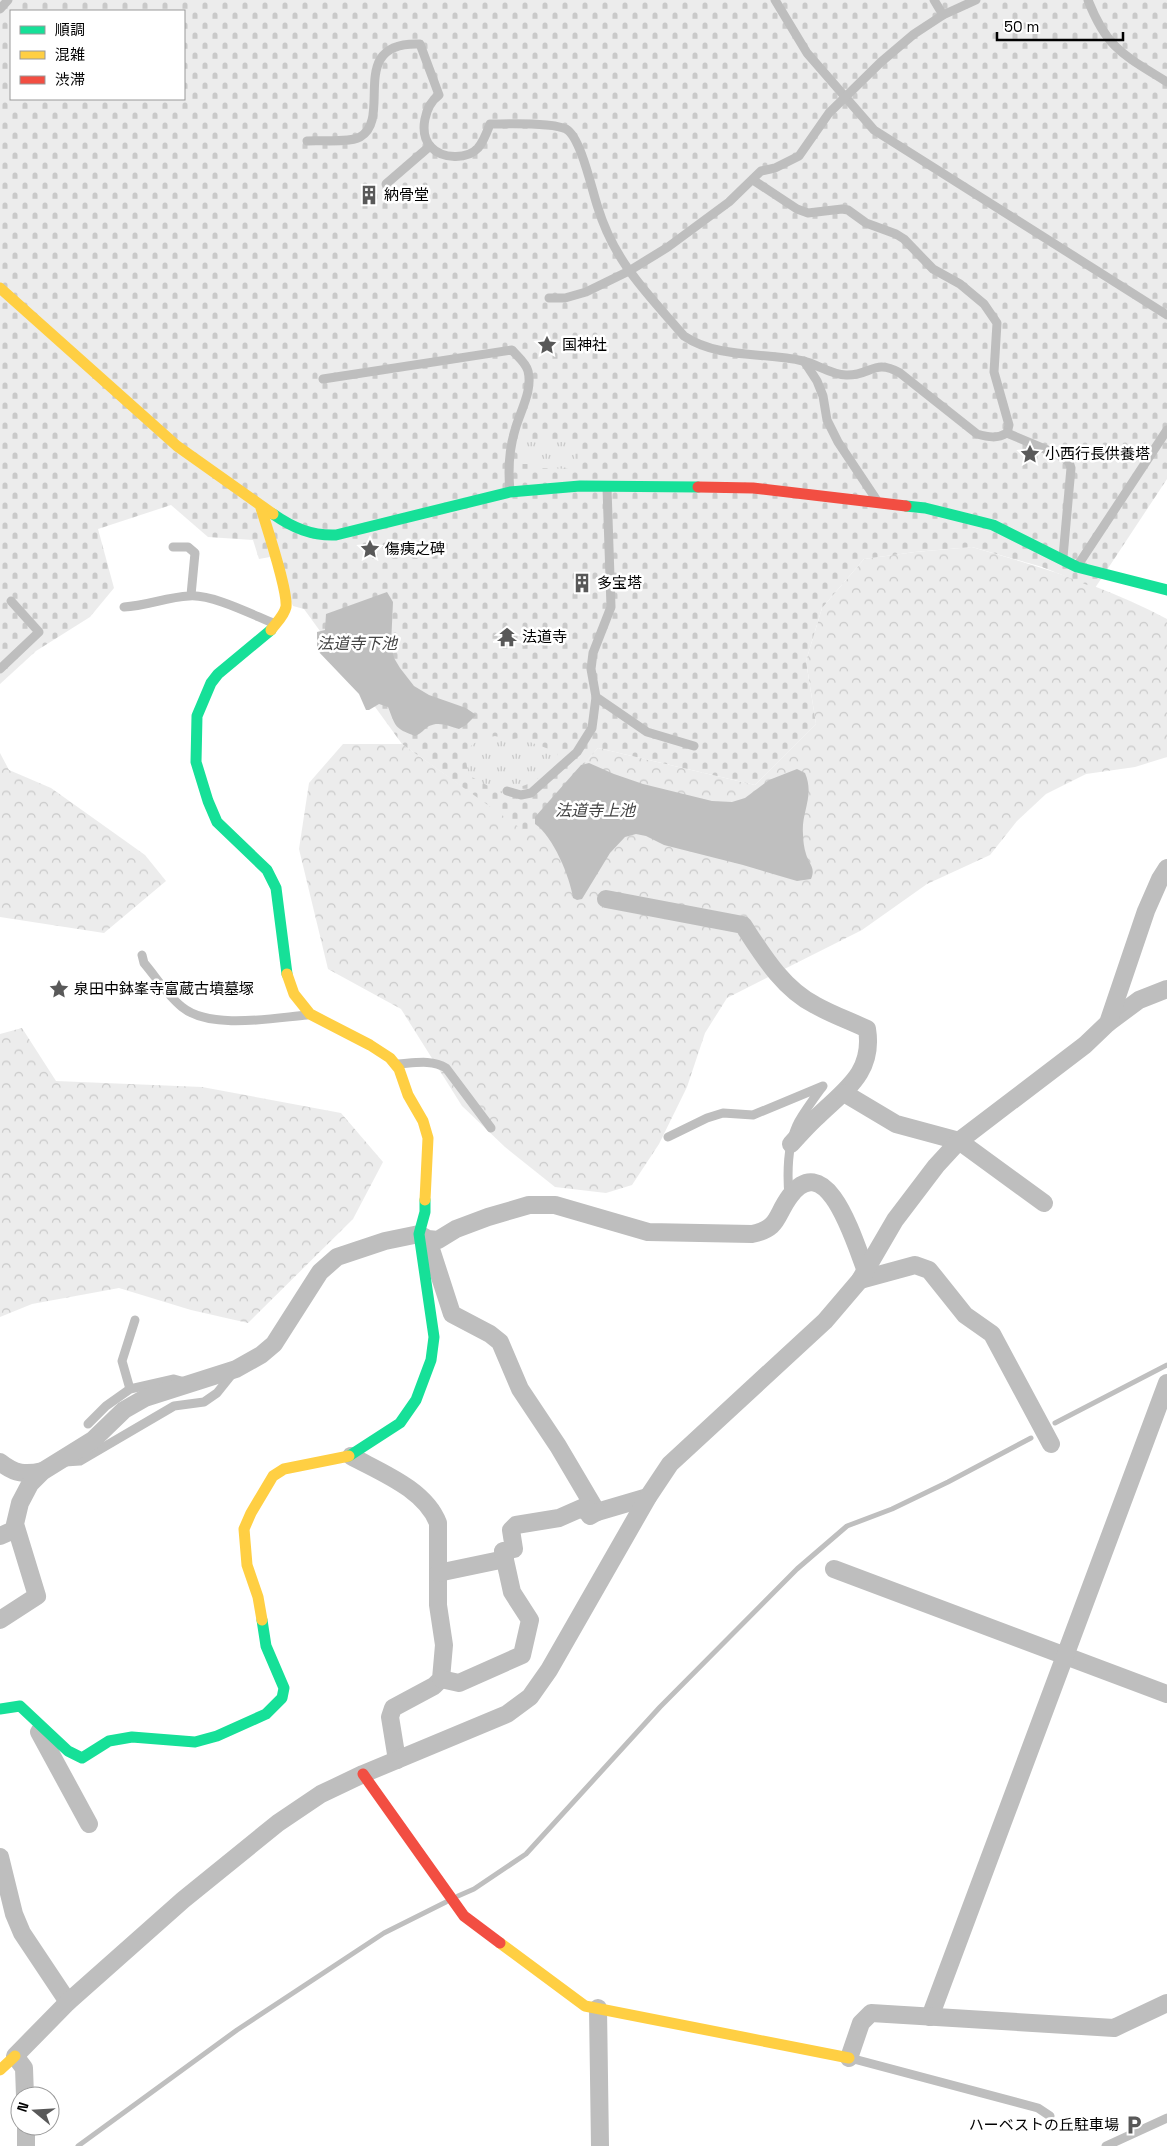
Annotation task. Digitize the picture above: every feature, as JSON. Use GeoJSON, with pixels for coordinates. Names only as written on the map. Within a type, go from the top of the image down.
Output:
{"type":"FeatureCollection","features":[{"type":"Feature","properties":{"kind":"street"},"geometry":{"type":"LineString","coordinates":[[0,288],[177,446],[261,508],[300,531],[316,536],[336,535],[510,492],[580,486],[753,488],[925,508],[993,525],[1077,567],[1167,590]]}},
{"type":"Feature","properties":{"kind":"street"},"geometry":{"type":"LineString","coordinates":[[0,1709],[20,1706],[68,1751],[82,1758],[109,1741],[132,1737],[195,1742],[217,1736],[266,1714],[282,1698],[284,1688],[266,1646],[258,1597],[247,1565],[244,1529],[251,1513],[273,1476],[284,1469],[351,1456],[400,1423],[416,1400],[431,1360],[434,1337],[424,1237],[428,1138],[423,1121],[408,1095],[396,1065],[390,1058],[370,1045],[310,1014],[294,994],[287,973],[280,933],[276,888],[267,870],[217,822],[208,801],[196,762],[197,716],[211,683],[218,674],[268,634],[283,615],[286,602],[261,508]]}},
{"type":"Feature","properties":{"kind":"street"},"geometry":{"type":"LineString","coordinates":[[1108,1023],[1146,911],[1160,878],[1167,868]]}},
{"type":"Feature","properties":{"kind":"street"},"geometry":{"type":"LineString","coordinates":[[606,899],[743,925],[764,957],[789,986],[813,1004],[867,1028],[869,1041],[866,1059],[857,1079],[791,1144]]}},
{"type":"Feature","properties":{"kind":"street"},"geometry":{"type":"LineString","coordinates":[[0,2070],[68,2002],[183,1900],[278,1823],[321,1794],[363,1774],[507,1714],[530,1698],[559,1654],[648,1497],[670,1464],[825,1321],[863,1276],[895,1220],[936,1166],[959,1142],[1085,1045],[1108,1023],[1139,1000],[1167,988]]}},
{"type":"Feature","properties":{"kind":"street"},"geometry":{"type":"LineString","coordinates":[[844,1093],[896,1124],[959,1142],[1044,1203]]}},
{"type":"Feature","properties":{"kind":"street"},"geometry":{"type":"LineString","coordinates":[[0,1620],[37,1596],[15,1524],[20,1503],[30,1484],[50,1467],[92,1440],[124,1410],[145,1398],[187,1383],[236,1369],[261,1355],[274,1344],[320,1272],[337,1257],[385,1241],[424,1237],[438,1240],[456,1229],[529,1205],[555,1205],[648,1232],[752,1234],[766,1231],[775,1223],[789,1197],[798,1187],[808,1182],[819,1185],[830,1192],[840,1207],[863,1276]]}},
{"type":"Feature","properties":{"kind":"street"},"geometry":{"type":"LineString","coordinates":[[424,1237],[452,1314],[490,1334],[500,1342],[520,1389],[558,1446],[597,1512]]}},
{"type":"Feature","properties":{"kind":"street"},"geometry":{"type":"LineString","coordinates":[[863,1276],[915,1265],[929,1270],[965,1315],[992,1334],[1051,1444]]}},
{"type":"Feature","properties":{"kind":"street"},"geometry":{"type":"LineString","coordinates":[[930,2017],[1166,1383]]}},
{"type":"Feature","properties":{"kind":"street"},"geometry":{"type":"LineString","coordinates":[[351,1456],[415,1493],[434,1513],[438,1523],[438,1605],[444,1646],[441,1679],[434,1686],[393,1708],[390,1717],[397,1760]]}},
{"type":"Feature","properties":{"kind":"street"},"geometry":{"type":"LineString","coordinates":[[0,1462],[10,1470],[24,1475],[50,1467]]}},
{"type":"Feature","properties":{"kind":"street"},"geometry":{"type":"LineString","coordinates":[[441,1679],[459,1683],[522,1656],[530,1620],[512,1592],[503,1551],[514,1548],[511,1530],[516,1525],[559,1518],[584,1507],[590,1516],[597,1512],[648,1497]]}},
{"type":"Feature","properties":{"kind":"street"},"geometry":{"type":"LineString","coordinates":[[0,1536],[16,1528]]}},
{"type":"Feature","properties":{"kind":"street"},"geometry":{"type":"LineString","coordinates":[[438,1573],[505,1559]]}},
{"type":"Feature","properties":{"kind":"street"},"geometry":{"type":"LineString","coordinates":[[834,1569],[1167,1694]]}},
{"type":"Feature","properties":{"kind":"street"},"geometry":{"type":"LineString","coordinates":[[30,1715],[89,1824]]}},
{"type":"Feature","properties":{"kind":"street"},"geometry":{"type":"LineString","coordinates":[[363,1774],[464,1916],[585,2006],[849,2058],[861,2022],[871,2013],[1114,2028],[1167,2003]]}},
{"type":"Feature","properties":{"kind":"street"},"geometry":{"type":"LineString","coordinates":[[0,1856],[14,1914],[22,1933],[68,2002]]}},
{"type":"Feature","properties":{"kind":"street"},"geometry":{"type":"LineString","coordinates":[[598,2008],[600,2146]]}},
{"type":"Feature","properties":{"kind":"street"},"geometry":{"type":"LineString","coordinates":[[15,2056],[24,2068],[25,2086]]}},
{"type":"Feature","properties":{"kind":"lane"},"geometry":{"type":"LineString","coordinates":[[0,9],[8,0]]}},
{"type":"Feature","properties":{"kind":"lane"},"geometry":{"type":"LineString","coordinates":[[775,0],[807,53],[874,130],[1167,315]]}},
{"type":"Feature","properties":{"kind":"lane"},"geometry":{"type":"LineString","coordinates":[[934,0],[943,15]]}},
{"type":"Feature","properties":{"kind":"lane"},"geometry":{"type":"LineString","coordinates":[[549,298],[565,298],[586,292],[628,271],[676,241],[729,202],[761,171],[775,168],[799,156],[829,113],[844,96],[914,34],[943,15],[976,0]]}},
{"type":"Feature","properties":{"kind":"lane"},"geometry":{"type":"LineString","coordinates":[[1088,0],[1096,20],[1107,39],[1118,51],[1167,82]]}},
{"type":"Feature","properties":{"kind":"lane"},"geometry":{"type":"LineString","coordinates":[[307,141],[354,139],[362,136],[370,124],[375,110],[374,83],[378,62],[390,50],[404,44],[420,44],[439,94],[433,99],[424,119],[425,135],[430,146],[440,153],[454,156],[467,155],[477,149],[485,138],[490,124],[552,126],[566,129],[576,139],[598,210],[618,256],[628,271],[684,336],[696,344],[804,361],[845,376],[860,374],[881,366],[889,367],[900,373],[977,434],[987,437],[1000,437],[1007,433],[1009,425],[994,372],[997,323],[984,304],[960,284],[933,269],[904,239],[896,234],[866,223],[842,208],[808,213],[797,209],[753,180]]}},
{"type":"Feature","properties":{"kind":"lane"},"geometry":{"type":"LineString","coordinates":[[386,184],[430,146]]}},
{"type":"Feature","properties":{"kind":"lane"},"geometry":{"type":"LineString","coordinates":[[323,379],[512,350],[527,368],[530,385],[514,431],[510,452],[508,471],[510,492]]}},
{"type":"Feature","properties":{"kind":"lane"},"geometry":{"type":"LineString","coordinates":[[804,361],[817,381],[823,396],[827,420],[838,442],[879,503]]}},
{"type":"Feature","properties":{"kind":"lane"},"geometry":{"type":"LineString","coordinates":[[1077,567],[1167,430]]}},
{"type":"Feature","properties":{"kind":"lane"},"geometry":{"type":"LineString","coordinates":[[1007,433],[1070,462],[1062,560]]}},
{"type":"Feature","properties":{"kind":"lane"},"geometry":{"type":"LineString","coordinates":[[507,791],[521,795],[530,793],[577,752],[592,728],[596,697],[591,669],[593,652],[611,607],[607,486]]}},
{"type":"Feature","properties":{"kind":"lane"},"geometry":{"type":"LineString","coordinates":[[173,547],[188,547],[195,553],[191,595]]}},
{"type":"Feature","properties":{"kind":"lane"},"geometry":{"type":"LineString","coordinates":[[124,607],[140,606],[191,595],[226,604],[276,624]]}},
{"type":"Feature","properties":{"kind":"lane"},"geometry":{"type":"LineString","coordinates":[[0,669],[39,632],[11,602]]}},
{"type":"Feature","properties":{"kind":"lane"},"geometry":{"type":"LineString","coordinates":[[596,697],[647,732],[694,746]]}},
{"type":"Feature","properties":{"kind":"lane"},"geometry":{"type":"LineString","coordinates":[[142,955],[144,963],[183,1008],[203,1016],[232,1022],[310,1014]]}},
{"type":"Feature","properties":{"kind":"lane"},"geometry":{"type":"LineString","coordinates":[[396,1065],[423,1062],[439,1063],[446,1068],[491,1128]]}},
{"type":"Feature","properties":{"kind":"lane"},"geometry":{"type":"LineString","coordinates":[[668,1137],[707,1118],[724,1113],[752,1115],[823,1086],[798,1122],[791,1144],[787,1178],[789,1197]]}},
{"type":"Feature","properties":{"kind":"lane"},"geometry":{"type":"LineString","coordinates":[[130,1389],[122,1362],[135,1320]]}},
{"type":"Feature","properties":{"kind":"lane"},"geometry":{"type":"LineString","coordinates":[[50,1467],[80,1461],[174,1406],[204,1402],[216,1393],[236,1369]]}},
{"type":"Feature","properties":{"kind":"lane"},"geometry":{"type":"LineString","coordinates":[[88,1424],[106,1406],[130,1389],[174,1379],[187,1383]]}},
{"type":"Feature","properties":{"kind":"lane"},"geometry":{"type":"LineString","coordinates":[[849,2058],[1038,2108],[1050,2116]]}},
{"type":"Feature","properties":{"kind":"lane"},"geometry":{"type":"LineString","coordinates":[[1106,2146],[1167,2118]]}},
{"type":"Feature","properties":{"kind":"green space"},"geometry":{"type":"Polygon","coordinates":[[[0,0],[1167,0],[1167,479],[1095,588],[1042,567],[972,547],[864,559],[822,608],[806,661],[816,724],[755,785],[598,748],[526,832],[402,744],[304,609],[293,606],[270,557],[259,559],[253,540],[208,537],[171,505],[98,529],[114,588],[90,617],[36,651],[0,684],[0,0]]]}},
{"type":"Feature","properties":{"kind":"green space"},"geometry":{"type":"Polygon","coordinates":[[[522,442],[577,442],[577,469],[538,468],[532,464],[521,464],[522,442]]]}},
{"type":"Feature","properties":{"kind":"green space"},"geometry":{"type":"Polygon","coordinates":[[[972,547],[1047,569],[1096,587],[1120,596],[1167,619],[1167,757],[1135,767],[1086,774],[1046,794],[1017,821],[990,855],[927,884],[862,930],[727,998],[705,1033],[687,1087],[659,1144],[632,1185],[606,1193],[555,1187],[505,1147],[462,1106],[401,1009],[328,969],[299,849],[309,783],[343,744],[402,744],[526,831],[598,748],[755,785],[816,724],[806,661],[822,608],[864,559],[972,547]]]}},
{"type":"Feature","properties":{"kind":"green space"},"geometry":{"type":"Polygon","coordinates":[[[495,736],[510,740],[519,738],[557,752],[559,760],[536,780],[524,786],[509,787],[503,794],[470,776],[467,767],[466,759],[469,748],[479,741],[495,736]]]}},
{"type":"Feature","properties":{"kind":"green space"},"geometry":{"type":"Polygon","coordinates":[[[0,753],[9,770],[51,788],[145,855],[166,881],[104,933],[0,917],[0,753]]]}},
{"type":"Feature","properties":{"kind":"green space"},"geometry":{"type":"Polygon","coordinates":[[[22,1028],[56,1081],[202,1087],[341,1113],[383,1162],[353,1219],[248,1323],[191,1310],[119,1288],[32,1304],[0,1317],[0,1034],[22,1028]]]}},
{"type":"Feature","properties":{"kind":"water","name":"法道寺下池"},"geometry":{"type":"Polygon","coordinates":[[[387,592],[393,602],[391,645],[394,658],[414,686],[429,695],[466,708],[476,715],[459,729],[444,724],[436,724],[429,726],[415,736],[399,729],[388,707],[379,704],[366,710],[359,694],[317,650],[317,632],[325,630],[326,614],[387,592]]]}},
{"type":"Feature","properties":{"kind":"water","name":"法道寺上池"},"geometry":{"type":"Polygon","coordinates":[[[589,763],[643,784],[712,801],[732,802],[745,798],[769,780],[797,769],[805,773],[809,789],[803,836],[805,852],[812,869],[811,879],[797,881],[664,845],[646,836],[636,834],[625,837],[610,853],[582,899],[577,900],[573,898],[560,858],[548,838],[535,824],[535,817],[581,765],[589,763]]]}},
{"type":"Feature","properties":{"kind":"waterway"},"geometry":{"type":"LineString","coordinates":[[1055,1423],[1167,1365]]}},
{"type":"Feature","properties":{"kind":"waterway"},"geometry":{"type":"LineString","coordinates":[[458,1896],[474,1889],[526,1854],[660,1707],[797,1569],[847,1526],[892,1509],[1031,1438]]}},
{"type":"Feature","properties":{"kind":"waterway"},"geometry":{"type":"LineString","coordinates":[[78,2146],[237,2030],[384,1933],[446,1902]]}},
{"type":"Feature","properties":{"kind":"traffic: fast"},"geometry":{"type":"LineString","coordinates":[[273,514],[303,530],[319,534],[336,535],[510,492],[580,486],[698,487]]}},
{"type":"Feature","properties":{"kind":"traffic: fast"},"geometry":{"type":"LineString","coordinates":[[906,506],[925,508],[993,525],[1077,567],[1167,590]]}},
{"type":"Feature","properties":{"kind":"traffic: fast"},"geometry":{"type":"LineString","coordinates":[[271,630],[218,674],[211,683],[197,716],[196,762],[208,801],[217,822],[267,870],[276,888],[287,974]]}},
{"type":"Feature","properties":{"kind":"traffic: fast"},"geometry":{"type":"LineString","coordinates":[[349,1456],[400,1423],[416,1400],[431,1360],[434,1337],[419,1234],[425,1212],[425,1200]]}},
{"type":"Feature","properties":{"kind":"traffic: fast"},"geometry":{"type":"LineString","coordinates":[[0,1709],[20,1706],[68,1751],[82,1758],[109,1741],[132,1737],[195,1742],[217,1736],[266,1714],[282,1698],[284,1688],[266,1646],[262,1620]]}},
{"type":"Feature","properties":{"kind":"traffic: slow"},"geometry":{"type":"LineString","coordinates":[[0,288],[177,446],[273,514]]}},
{"type":"Feature","properties":{"kind":"traffic: slow"},"geometry":{"type":"LineString","coordinates":[[261,508],[286,599],[284,613],[271,630]]}},
{"type":"Feature","properties":{"kind":"traffic: slow"},"geometry":{"type":"LineString","coordinates":[[287,974],[294,994],[310,1014],[370,1045],[390,1058],[399,1069],[408,1095],[423,1121],[428,1138],[425,1200]]}},
{"type":"Feature","properties":{"kind":"traffic: slow"},"geometry":{"type":"LineString","coordinates":[[262,1620],[258,1597],[247,1565],[244,1529],[251,1513],[273,1476],[284,1469],[349,1456]]}},
{"type":"Feature","properties":{"kind":"traffic: slow"},"geometry":{"type":"LineString","coordinates":[[500,1943],[585,2006],[849,2058]]}},
{"type":"Feature","properties":{"kind":"traffic: slow"},"geometry":{"type":"LineString","coordinates":[[0,2070],[15,2056]]}},
{"type":"Feature","properties":{"kind":"traffic: jam"},"geometry":{"type":"LineString","coordinates":[[698,487],[753,488],[906,506]]}},
{"type":"Feature","properties":{"kind":"traffic: jam"},"geometry":{"type":"LineString","coordinates":[[363,1774],[464,1916],[500,1943]]}},
{"type":"Feature","properties":{"kind":"place","name":"納骨堂"},"geometry":{"type":"Point","coordinates":[369,195]}},
{"type":"Feature","properties":{"kind":"place","name":"国神社"},"geometry":{"type":"Point","coordinates":[547,345]}},
{"type":"Feature","properties":{"kind":"place","name":"小西行長供養塔"},"geometry":{"type":"Point","coordinates":[1030,454]}},
{"type":"Feature","properties":{"kind":"place","name":"傷痍之碑"},"geometry":{"type":"Point","coordinates":[370,549]}},
{"type":"Feature","properties":{"kind":"place","name":"多宝塔"},"geometry":{"type":"Point","coordinates":[582,583]}},
{"type":"Feature","properties":{"kind":"place","name":"法道寺"},"geometry":{"type":"Point","coordinates":[507,637]}},
{"type":"Feature","properties":{"kind":"place","name":"泉田中鉢峯寺富蔵古墳墓塚"},"geometry":{"type":"Point","coordinates":[59,989]}},
{"type":"Feature","properties":{"kind":"place","name":"ハーベストの丘駐車場"},"geometry":{"type":"Point","coordinates":[1134,2125]}}]}
